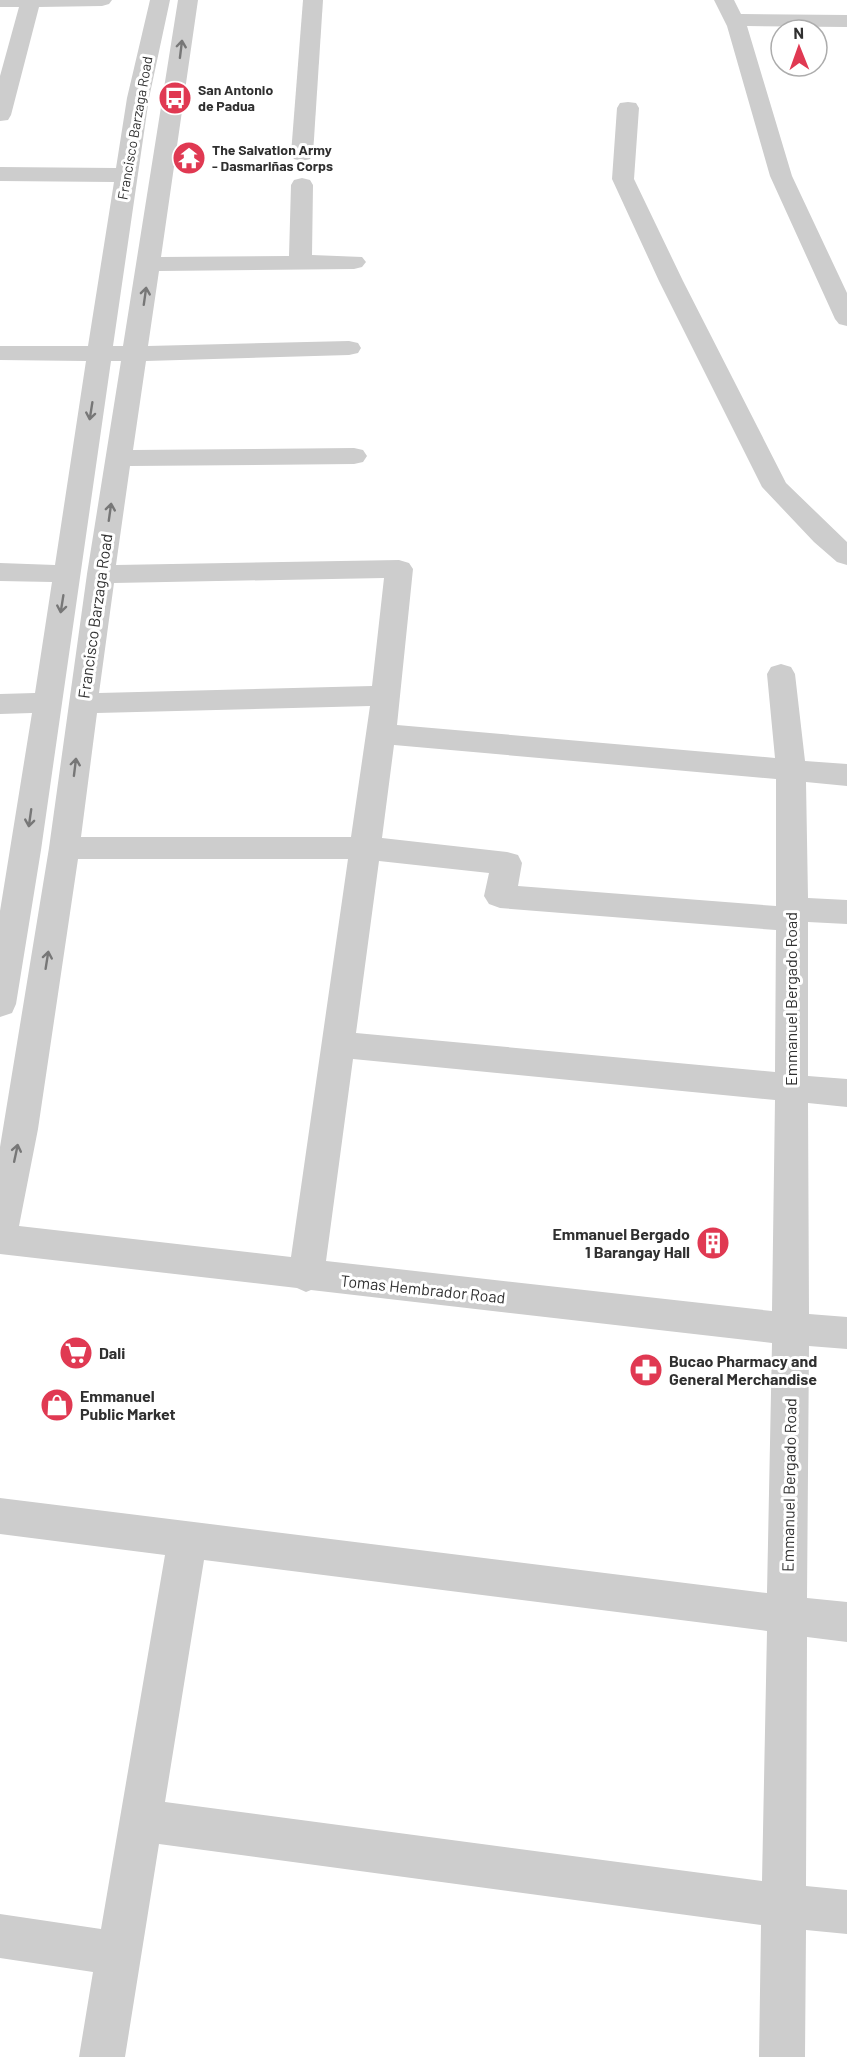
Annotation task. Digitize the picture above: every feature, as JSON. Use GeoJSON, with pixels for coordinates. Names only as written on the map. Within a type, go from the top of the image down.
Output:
{"type":"FeatureCollection","features":[{"type":"Feature","properties":{"kind":"street"},"geometry":{"type":"LineString","coordinates":[[0,1],[102,0]]}},
{"type":"Feature","properties":{"kind":"street","name":"Francisco Barzaga Road"},"geometry":{"type":"LineString","coordinates":[[0,1004],[13,850],[46,704],[138,98],[160,0]]}},
{"type":"Feature","properties":{"kind":"street","name":"Francisco Barzaga Road"},"geometry":{"type":"LineString","coordinates":[[0,1231],[21,1129],[64,848],[101,574],[150,264],[188,0]]}},
{"type":"Feature","properties":{"kind":"street"},"geometry":{"type":"LineString","coordinates":[[303,154],[313,0]]}},
{"type":"Feature","properties":{"kind":"street"},"geometry":{"type":"LineString","coordinates":[[724,0],[734,20],[781,176],[847,319]]}},
{"type":"Feature","properties":{"kind":"street"},"geometry":{"type":"LineString","coordinates":[[0,115],[31,1]]}},
{"type":"Feature","properties":{"kind":"street"},"geometry":{"type":"LineString","coordinates":[[734,20],[847,21]]}},
{"type":"Feature","properties":{"kind":"street"},"geometry":{"type":"LineString","coordinates":[[627,108],[623,179],[670,281],[775,487],[823,536],[847,556]]}},
{"type":"Feature","properties":{"kind":"street"},"geometry":{"type":"LineString","coordinates":[[0,174],[126,175]]}},
{"type":"Feature","properties":{"kind":"street"},"geometry":{"type":"LineString","coordinates":[[300,263],[302,185]]}},
{"type":"Feature","properties":{"kind":"street"},"geometry":{"type":"LineString","coordinates":[[150,264],[354,262]]}},
{"type":"Feature","properties":{"kind":"street"},"geometry":{"type":"LineString","coordinates":[[0,353],[136,354],[350,348]]}},
{"type":"Feature","properties":{"kind":"street"},"geometry":{"type":"LineString","coordinates":[[118,458],[354,456]]}},
{"type":"Feature","properties":{"kind":"street"},"geometry":{"type":"LineString","coordinates":[[101,574],[399,569],[386,696],[306,1276]]}},
{"type":"Feature","properties":{"kind":"street"},"geometry":{"type":"LineString","coordinates":[[0,572],[67,574]]}},
{"type":"Feature","properties":{"kind":"street","name":"Emmanuel Bergado Road"},"geometry":{"type":"LineString","coordinates":[[781,674],[791,769],[792,914],[791,1329],[782,2057]]}},
{"type":"Feature","properties":{"kind":"street"},"geometry":{"type":"LineString","coordinates":[[83,703],[386,696]]}},
{"type":"Feature","properties":{"kind":"street"},"geometry":{"type":"LineString","coordinates":[[0,704],[46,704]]}},
{"type":"Feature","properties":{"kind":"street"},"geometry":{"type":"LineString","coordinates":[[381,734],[847,775]]}},
{"type":"Feature","properties":{"kind":"street"},"geometry":{"type":"LineString","coordinates":[[64,848],[366,848],[507,863],[500,896],[792,914],[847,912]]}},
{"type":"Feature","properties":{"kind":"street"},"geometry":{"type":"LineString","coordinates":[[339,1044],[847,1093]]}},
{"type":"Feature","properties":{"kind":"street","name":"Tomas Hembrador Road"},"geometry":{"type":"LineString","coordinates":[[0,1239],[306,1276],[791,1329],[847,1333]]}},
{"type":"Feature","properties":{"kind":"street"},"geometry":{"type":"LineString","coordinates":[[0,1516],[847,1622]]}},
{"type":"Feature","properties":{"kind":"street"},"geometry":{"type":"LineString","coordinates":[[102,2057],[187,1540]]}},
{"type":"Feature","properties":{"kind":"street"},"geometry":{"type":"LineString","coordinates":[[141,1820],[784,1906],[847,1912]]}},
{"type":"Feature","properties":{"kind":"street"},"geometry":{"type":"LineString","coordinates":[[0,1936],[119,1954]]}},
{"type":"Feature","properties":{"kind":"place","name":"San Antonio de Padua"},"geometry":{"type":"Point","coordinates":[175,98]}},
{"type":"Feature","properties":{"kind":"place","name":"The Salvation Army - Dasmariñas Corps"},"geometry":{"type":"Point","coordinates":[189,158]}},
{"type":"Feature","properties":{"kind":"place","name":"Emmanuel Bergado 1 Barangay Hall"},"geometry":{"type":"Point","coordinates":[713,1243]}},
{"type":"Feature","properties":{"kind":"place","name":"Dali"},"geometry":{"type":"Point","coordinates":[76,1353]}},
{"type":"Feature","properties":{"kind":"place","name":"Bucao Pharmacy and General Merchandise"},"geometry":{"type":"Point","coordinates":[646,1370]}},
{"type":"Feature","properties":{"kind":"place","name":"Emmanuel Public Market"},"geometry":{"type":"Point","coordinates":[57,1405]}}]}
